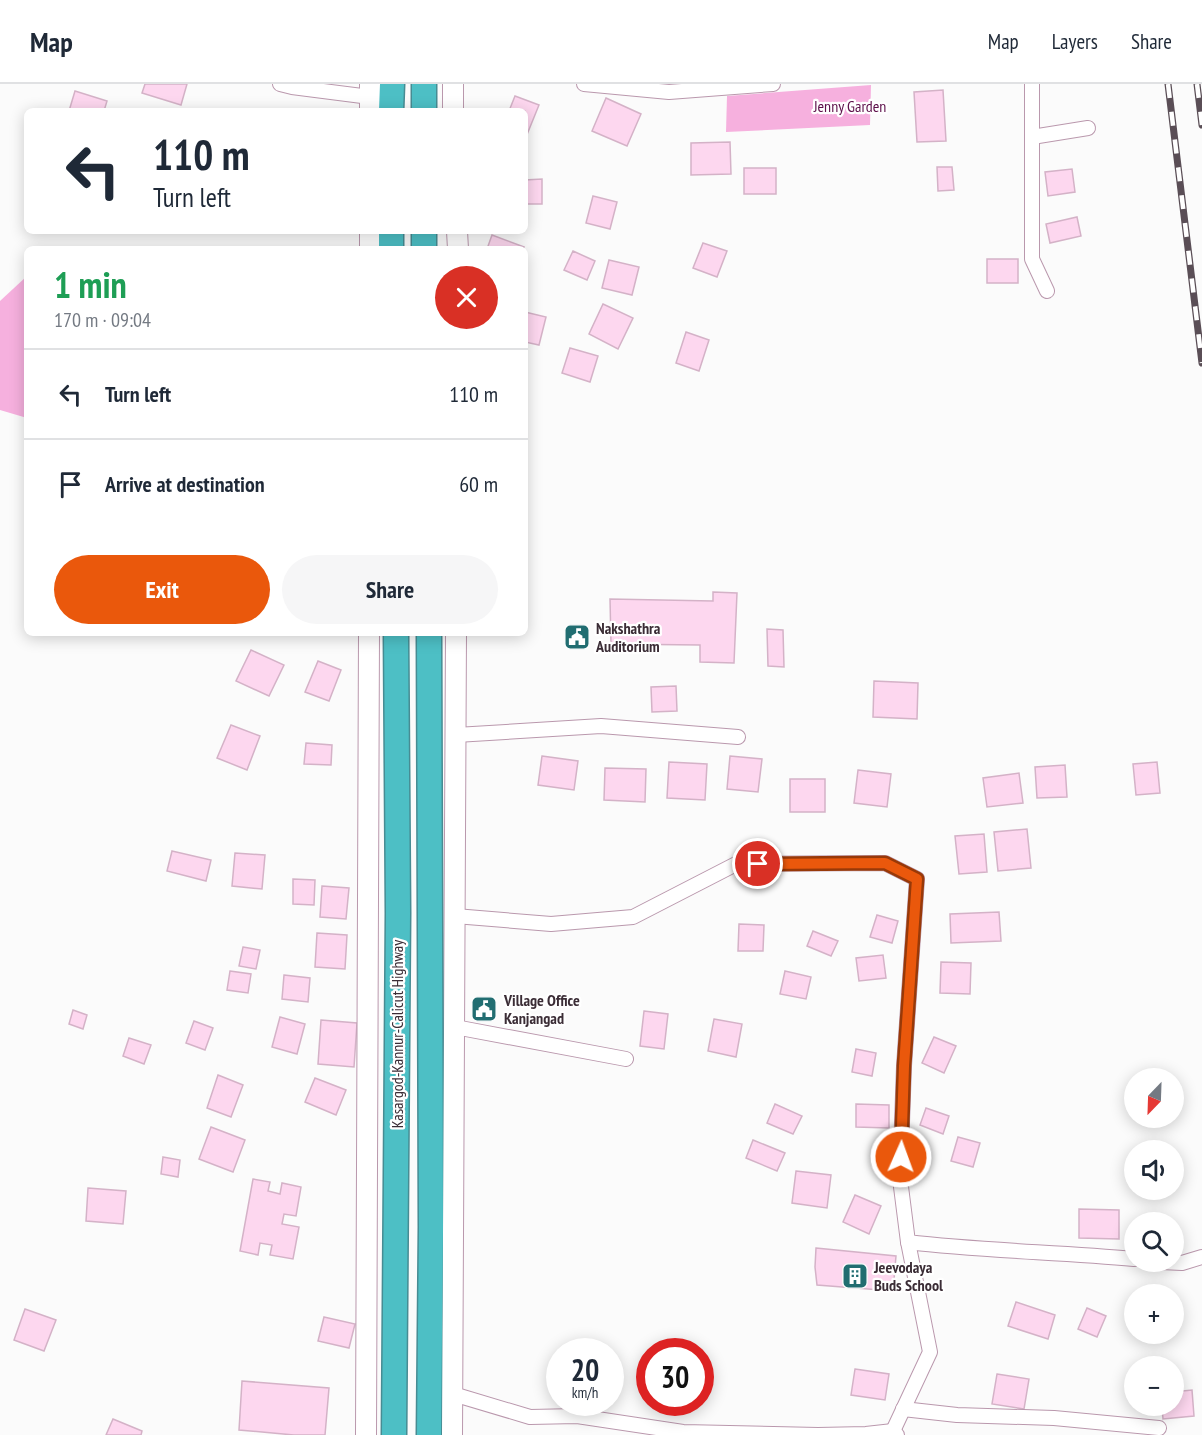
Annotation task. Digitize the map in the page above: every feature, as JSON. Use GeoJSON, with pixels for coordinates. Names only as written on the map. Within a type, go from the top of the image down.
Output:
{"type":"FeatureCollection","features":[{"type":"Feature","properties":{"kind":"highway"},"geometry":{"type":"LineString","coordinates":[[392,84],[392,108]]}},
{"type":"Feature","properties":{"kind":"highway"},"geometry":{"type":"LineString","coordinates":[[424,84],[424,108]]}},
{"type":"Feature","properties":{"kind":"highway","name":"Kasargod-Kannur-Calicut Highway"},"geometry":{"type":"LineString","coordinates":[[394,1435],[398,925],[396,636]]}},
{"type":"Feature","properties":{"kind":"highway","name":"Kasargod-Kannur-Calicut Highway"},"geometry":{"type":"LineString","coordinates":[[429,636],[431,1227],[429,1435]]}},
{"type":"Feature","properties":{"kind":"street"},"geometry":{"type":"LineString","coordinates":[[280,84],[370,97]]}},
{"type":"Feature","properties":{"kind":"street"},"geometry":{"type":"LineString","coordinates":[[453,84],[453,108]]}},
{"type":"Feature","properties":{"kind":"street"},"geometry":{"type":"LineString","coordinates":[[584,84],[669,92],[684,87],[773,84]]}},
{"type":"Feature","properties":{"kind":"street"},"geometry":{"type":"LineString","coordinates":[[1032,84],[1032,259],[1047,291]]}},
{"type":"Feature","properties":{"kind":"street"},"geometry":{"type":"LineString","coordinates":[[1032,137],[1088,128]]}},
{"type":"Feature","properties":{"kind":"street"},"geometry":{"type":"LineString","coordinates":[[366,1435],[369,636]]}},
{"type":"Feature","properties":{"kind":"street"},"geometry":{"type":"LineString","coordinates":[[452,1435],[456,636]]}},
{"type":"Feature","properties":{"kind":"street"},"geometry":{"type":"LineString","coordinates":[[456,735],[601,726],[738,737]]}},
{"type":"Feature","properties":{"kind":"street"},"geometry":{"type":"LineString","coordinates":[[453,1394],[530,1417],[577,1416],[683,1432],[818,1435],[895,1433],[903,1409],[930,1352],[908,1242],[900,1179],[904,1066],[917,879],[885,863],[736,864],[633,917],[551,924],[455,916]]}},
{"type":"Feature","properties":{"kind":"street"},"geometry":{"type":"LineString","coordinates":[[455,1027],[626,1059]]}},
{"type":"Feature","properties":{"kind":"street"},"geometry":{"type":"LineString","coordinates":[[908,1242],[949,1247],[1124,1258]]}},
{"type":"Feature","properties":{"kind":"street"},"geometry":{"type":"LineString","coordinates":[[1184,1262],[1202,1257]]}},
{"type":"Feature","properties":{"kind":"street"},"geometry":{"type":"LineString","coordinates":[[903,1409],[957,1415],[1054,1418],[1159,1428]]}},
{"type":"Feature","properties":{"kind":"green space","name":"Jenny Garden"},"geometry":{"type":"Polygon","coordinates":[[[871,85],[870,125],[726,132],[727,96],[871,85]]]}},
{"type":"Feature","properties":{"kind":"green space"},"geometry":{"type":"Polygon","coordinates":[[[24,279],[24,417],[0,410],[0,301],[24,279]]]}},
{"type":"Feature","properties":{"kind":"building"},"geometry":{"type":"Polygon","coordinates":[[[145,84],[187,84],[181,105],[142,93],[145,84]]]}},
{"type":"Feature","properties":{"kind":"building"},"geometry":{"type":"Polygon","coordinates":[[[943,90],[946,141],[917,142],[914,92],[943,90]]]}},
{"type":"Feature","properties":{"kind":"building"},"geometry":{"type":"Polygon","coordinates":[[[75,91],[107,101],[105,108],[70,108],[75,91]]]}},
{"type":"Feature","properties":{"kind":"building"},"geometry":{"type":"Polygon","coordinates":[[[515,96],[539,105],[528,132],[528,108],[510,108],[515,96]]]}},
{"type":"Feature","properties":{"kind":"building"},"geometry":{"type":"Polygon","coordinates":[[[606,98],[641,114],[627,146],[592,131],[606,98]]]}},
{"type":"Feature","properties":{"kind":"building"},"geometry":{"type":"Polygon","coordinates":[[[730,142],[731,174],[691,175],[691,143],[730,142]]]}},
{"type":"Feature","properties":{"kind":"building"},"geometry":{"type":"Polygon","coordinates":[[[937,167],[952,167],[954,190],[938,191],[937,167]]]}},
{"type":"Feature","properties":{"kind":"building"},"geometry":{"type":"Polygon","coordinates":[[[744,168],[776,168],[776,194],[744,194],[744,168]]]}},
{"type":"Feature","properties":{"kind":"building"},"geometry":{"type":"Polygon","coordinates":[[[1072,169],[1075,192],[1048,196],[1045,172],[1072,169]]]}},
{"type":"Feature","properties":{"kind":"building"},"geometry":{"type":"Polygon","coordinates":[[[542,179],[542,204],[528,204],[528,180],[542,179]]]}},
{"type":"Feature","properties":{"kind":"building"},"geometry":{"type":"Polygon","coordinates":[[[593,196],[617,202],[610,229],[586,223],[593,196]]]}},
{"type":"Feature","properties":{"kind":"building"},"geometry":{"type":"Polygon","coordinates":[[[1077,217],[1081,236],[1050,243],[1046,224],[1077,217]]]}},
{"type":"Feature","properties":{"kind":"building"},"geometry":{"type":"Polygon","coordinates":[[[492,235],[521,246],[488,246],[492,235]]]}},
{"type":"Feature","properties":{"kind":"building"},"geometry":{"type":"Polygon","coordinates":[[[703,243],[727,251],[717,277],[693,268],[703,243]]]}},
{"type":"Feature","properties":{"kind":"building"},"geometry":{"type":"Polygon","coordinates":[[[573,251],[595,261],[587,280],[564,270],[573,251]]]}},
{"type":"Feature","properties":{"kind":"building"},"geometry":{"type":"Polygon","coordinates":[[[987,259],[1018,259],[1018,283],[987,283],[987,259]]]}},
{"type":"Feature","properties":{"kind":"building"},"geometry":{"type":"Polygon","coordinates":[[[609,260],[639,267],[632,295],[602,288],[609,260]]]}},
{"type":"Feature","properties":{"kind":"building"},"geometry":{"type":"Polygon","coordinates":[[[603,304],[633,318],[618,349],[589,334],[603,304]]]}},
{"type":"Feature","properties":{"kind":"building"},"geometry":{"type":"Polygon","coordinates":[[[528,313],[546,317],[539,345],[528,343],[528,313]]]}},
{"type":"Feature","properties":{"kind":"building"},"geometry":{"type":"Polygon","coordinates":[[[686,332],[709,340],[699,371],[676,363],[686,332]]]}},
{"type":"Feature","properties":{"kind":"building"},"geometry":{"type":"Polygon","coordinates":[[[570,348],[598,356],[590,382],[562,373],[570,348]]]}},
{"type":"Feature","properties":{"kind":"building"},"geometry":{"type":"Polygon","coordinates":[[[713,592],[737,593],[734,663],[700,662],[700,645],[611,644],[610,599],[713,601],[713,592]]]}},
{"type":"Feature","properties":{"kind":"building"},"geometry":{"type":"Polygon","coordinates":[[[767,629],[783,630],[784,667],[768,666],[767,629]]]}},
{"type":"Feature","properties":{"kind":"building"},"geometry":{"type":"Polygon","coordinates":[[[251,650],[284,665],[269,696],[236,681],[251,650]]]}},
{"type":"Feature","properties":{"kind":"building"},"geometry":{"type":"Polygon","coordinates":[[[318,661],[341,670],[329,701],[305,692],[318,661]]]}},
{"type":"Feature","properties":{"kind":"building"},"geometry":{"type":"Polygon","coordinates":[[[874,681],[918,683],[917,719],[873,717],[874,681]]]}},
{"type":"Feature","properties":{"kind":"building"},"geometry":{"type":"Polygon","coordinates":[[[676,686],[677,711],[652,712],[651,687],[676,686]]]}},
{"type":"Feature","properties":{"kind":"building"},"geometry":{"type":"Polygon","coordinates":[[[231,725],[260,736],[247,770],[217,758],[231,725]]]}},
{"type":"Feature","properties":{"kind":"building"},"geometry":{"type":"Polygon","coordinates":[[[306,743],[332,745],[331,765],[304,764],[306,743]]]}},
{"type":"Feature","properties":{"kind":"building"},"geometry":{"type":"Polygon","coordinates":[[[542,756],[578,761],[574,790],[538,785],[542,756]]]}},
{"type":"Feature","properties":{"kind":"building"},"geometry":{"type":"Polygon","coordinates":[[[730,756],[762,759],[758,792],[727,789],[730,756]]]}},
{"type":"Feature","properties":{"kind":"building"},"geometry":{"type":"Polygon","coordinates":[[[669,762],[707,764],[705,800],[667,798],[669,762]]]}},
{"type":"Feature","properties":{"kind":"building"},"geometry":{"type":"Polygon","coordinates":[[[1157,762],[1160,793],[1136,795],[1133,764],[1157,762]]]}},
{"type":"Feature","properties":{"kind":"building"},"geometry":{"type":"Polygon","coordinates":[[[1065,765],[1067,797],[1037,798],[1035,767],[1065,765]]]}},
{"type":"Feature","properties":{"kind":"building"},"geometry":{"type":"Polygon","coordinates":[[[605,768],[646,769],[645,802],[604,800],[605,768]]]}},
{"type":"Feature","properties":{"kind":"building"},"geometry":{"type":"Polygon","coordinates":[[[858,770],[891,774],[887,807],[854,803],[858,770]]]}},
{"type":"Feature","properties":{"kind":"building"},"geometry":{"type":"Polygon","coordinates":[[[1019,773],[1023,803],[987,807],[983,778],[1019,773]]]}},
{"type":"Feature","properties":{"kind":"building"},"geometry":{"type":"Polygon","coordinates":[[[790,779],[825,779],[825,812],[790,812],[790,779]]]}},
{"type":"Feature","properties":{"kind":"building"},"geometry":{"type":"Polygon","coordinates":[[[1027,829],[1031,868],[998,871],[994,832],[1027,829]]]}},
{"type":"Feature","properties":{"kind":"building"},"geometry":{"type":"Polygon","coordinates":[[[984,834],[987,872],[959,874],[955,836],[984,834]]]}},
{"type":"Feature","properties":{"kind":"building"},"geometry":{"type":"Polygon","coordinates":[[[172,851],[211,860],[206,881],[167,871],[172,851]]]}},
{"type":"Feature","properties":{"kind":"building"},"geometry":{"type":"Polygon","coordinates":[[[235,853],[265,855],[262,889],[232,886],[235,853]]]}},
{"type":"Feature","properties":{"kind":"building"},"geometry":{"type":"Polygon","coordinates":[[[293,879],[315,880],[314,905],[293,904],[293,879]]]}},
{"type":"Feature","properties":{"kind":"building"},"geometry":{"type":"Polygon","coordinates":[[[322,886],[349,888],[346,919],[320,917],[322,886]]]}},
{"type":"Feature","properties":{"kind":"building"},"geometry":{"type":"Polygon","coordinates":[[[999,912],[1001,941],[951,943],[950,914],[999,912]]]}},
{"type":"Feature","properties":{"kind":"building"},"geometry":{"type":"Polygon","coordinates":[[[877,915],[898,921],[892,943],[870,937],[877,915]]]}},
{"type":"Feature","properties":{"kind":"building"},"geometry":{"type":"Polygon","coordinates":[[[739,924],[764,925],[763,951],[738,951],[739,924]]]}},
{"type":"Feature","properties":{"kind":"building"},"geometry":{"type":"Polygon","coordinates":[[[813,931],[838,941],[831,956],[807,946],[813,931]]]}},
{"type":"Feature","properties":{"kind":"building"},"geometry":{"type":"Polygon","coordinates":[[[317,933],[347,935],[345,969],[315,967],[317,933]]]}},
{"type":"Feature","properties":{"kind":"building"},"geometry":{"type":"Polygon","coordinates":[[[243,947],[260,950],[256,969],[239,966],[243,947]]]}},
{"type":"Feature","properties":{"kind":"building"},"geometry":{"type":"Polygon","coordinates":[[[883,955],[886,978],[859,981],[856,958],[883,955]]]}},
{"type":"Feature","properties":{"kind":"building"},"geometry":{"type":"Polygon","coordinates":[[[941,962],[971,963],[970,994],[940,993],[941,962]]]}},
{"type":"Feature","properties":{"kind":"building"},"geometry":{"type":"Polygon","coordinates":[[[230,971],[251,974],[248,993],[227,990],[230,971]]]}},
{"type":"Feature","properties":{"kind":"building"},"geometry":{"type":"Polygon","coordinates":[[[785,971],[811,977],[806,999],[780,994],[785,971]]]}},
{"type":"Feature","properties":{"kind":"building"},"geometry":{"type":"Polygon","coordinates":[[[284,975],[310,978],[308,1002],[282,999],[284,975]]]}},
{"type":"Feature","properties":{"kind":"building"},"geometry":{"type":"Polygon","coordinates":[[[73,1010],[87,1015],[83,1029],[69,1024],[73,1010]]]}},
{"type":"Feature","properties":{"kind":"building"},"geometry":{"type":"Polygon","coordinates":[[[644,1011],[668,1014],[664,1049],[640,1046],[644,1011]]]}},
{"type":"Feature","properties":{"kind":"building"},"geometry":{"type":"Polygon","coordinates":[[[280,1017],[305,1024],[297,1054],[272,1047],[280,1017]]]}},
{"type":"Feature","properties":{"kind":"building"},"geometry":{"type":"Polygon","coordinates":[[[714,1019],[742,1024],[736,1057],[708,1051],[714,1019]]]}},
{"type":"Feature","properties":{"kind":"building"},"geometry":{"type":"Polygon","coordinates":[[[321,1020],[357,1023],[354,1067],[318,1064],[321,1020]]]}},
{"type":"Feature","properties":{"kind":"building"},"geometry":{"type":"Polygon","coordinates":[[[194,1021],[213,1028],[205,1050],[186,1043],[194,1021]]]}},
{"type":"Feature","properties":{"kind":"building"},"geometry":{"type":"Polygon","coordinates":[[[934,1037],[956,1046],[944,1073],[922,1063],[934,1037]]]}},
{"type":"Feature","properties":{"kind":"building"},"geometry":{"type":"Polygon","coordinates":[[[129,1038],[151,1045],[144,1064],[123,1056],[129,1038]]]}},
{"type":"Feature","properties":{"kind":"building"},"geometry":{"type":"Polygon","coordinates":[[[856,1049],[876,1053],[872,1076],[852,1072],[856,1049]]]}},
{"type":"Feature","properties":{"kind":"building"},"geometry":{"type":"Polygon","coordinates":[[[218,1075],[243,1085],[231,1117],[207,1108],[218,1075]]]}},
{"type":"Feature","properties":{"kind":"building"},"geometry":{"type":"Polygon","coordinates":[[[315,1078],[346,1090],[336,1115],[305,1102],[315,1078]]]}},
{"type":"Feature","properties":{"kind":"building"},"geometry":{"type":"Polygon","coordinates":[[[775,1104],[802,1116],[793,1134],[767,1123],[775,1104]]]}},
{"type":"Feature","properties":{"kind":"building"},"geometry":{"type":"Polygon","coordinates":[[[856,1104],[889,1105],[889,1128],[856,1127],[856,1104]]]}},
{"type":"Feature","properties":{"kind":"building"},"geometry":{"type":"Polygon","coordinates":[[[926,1108],[949,1116],[943,1134],[920,1125],[926,1108]]]}},
{"type":"Feature","properties":{"kind":"building"},"geometry":{"type":"Polygon","coordinates":[[[211,1127],[245,1140],[233,1172],[199,1159],[211,1127]]]}},
{"type":"Feature","properties":{"kind":"building"},"geometry":{"type":"Polygon","coordinates":[[[958,1137],[980,1143],[973,1167],[951,1161],[958,1137]]]}},
{"type":"Feature","properties":{"kind":"building"},"geometry":{"type":"Polygon","coordinates":[[[753,1140],[785,1153],[777,1171],[746,1158],[753,1140]]]}},
{"type":"Feature","properties":{"kind":"building"},"geometry":{"type":"Polygon","coordinates":[[[163,1157],[180,1160],[178,1177],[161,1174],[163,1157]]]}},
{"type":"Feature","properties":{"kind":"building"},"geometry":{"type":"Polygon","coordinates":[[[796,1171],[831,1175],[827,1208],[792,1203],[796,1171]]]}},
{"type":"Feature","properties":{"kind":"building"},"geometry":{"type":"Polygon","coordinates":[[[253,1179],[270,1182],[268,1191],[280,1194],[282,1183],[301,1187],[296,1216],[284,1214],[282,1224],[299,1227],[293,1259],[270,1255],[272,1245],[260,1243],[258,1255],[240,1251],[253,1179]]]}},
{"type":"Feature","properties":{"kind":"building"},"geometry":{"type":"Polygon","coordinates":[[[88,1188],[126,1191],[123,1224],[86,1221],[88,1188]]]}},
{"type":"Feature","properties":{"kind":"building"},"geometry":{"type":"Polygon","coordinates":[[[855,1195],[881,1206],[869,1234],[843,1222],[855,1195]]]}},
{"type":"Feature","properties":{"kind":"building"},"geometry":{"type":"Polygon","coordinates":[[[1079,1209],[1119,1210],[1119,1239],[1079,1238],[1079,1209]]]}},
{"type":"Feature","properties":{"kind":"building","name":"Jeevodaya Buds School"},"geometry":{"type":"Polygon","coordinates":[[[816,1248],[896,1256],[893,1291],[817,1285],[816,1248]]]}},
{"type":"Feature","properties":{"kind":"building"},"geometry":{"type":"Polygon","coordinates":[[[1016,1302],[1055,1315],[1048,1339],[1008,1326],[1016,1302]]]}},
{"type":"Feature","properties":{"kind":"building"},"geometry":{"type":"Polygon","coordinates":[[[1087,1308],[1106,1316],[1097,1337],[1078,1329],[1087,1308]]]}},
{"type":"Feature","properties":{"kind":"building"},"geometry":{"type":"Polygon","coordinates":[[[25,1309],[56,1320],[44,1351],[14,1340],[25,1309]]]}},
{"type":"Feature","properties":{"kind":"building"},"geometry":{"type":"Polygon","coordinates":[[[324,1317],[355,1324],[349,1348],[318,1341],[324,1317]]]}},
{"type":"Feature","properties":{"kind":"building"},"geometry":{"type":"Polygon","coordinates":[[[855,1369],[889,1374],[885,1400],[851,1395],[855,1369]]]}},
{"type":"Feature","properties":{"kind":"building"},"geometry":{"type":"Polygon","coordinates":[[[997,1374],[1029,1379],[1024,1409],[992,1404],[997,1374]]]}},
{"type":"Feature","properties":{"kind":"building"},"geometry":{"type":"Polygon","coordinates":[[[242,1381],[329,1388],[325,1435],[239,1430],[242,1381]]]}},
{"type":"Feature","properties":{"kind":"building"},"geometry":{"type":"Polygon","coordinates":[[[1192,1390],[1194,1416],[1163,1419],[1163,1416],[1184,1416],[1184,1391],[1192,1390]]]}},
{"type":"Feature","properties":{"kind":"building"},"geometry":{"type":"Polygon","coordinates":[[[113,1419],[142,1431],[141,1435],[106,1435],[113,1419]]]}},
{"type":"Feature","properties":{"kind":"railway"},"geometry":{"type":"LineString","coordinates":[[1168,84],[1202,363]]}},
{"type":"Feature","properties":{"kind":"railway"},"geometry":{"type":"LineString","coordinates":[[1197,84],[1202,125]]}},
{"type":"Feature","properties":{"kind":"place","name":"Nakshathra Auditorium"},"geometry":{"type":"Point","coordinates":[577,637]}},
{"type":"Feature","properties":{"kind":"place","name":"Village Office Kanjangad"},"geometry":{"type":"Point","coordinates":[484,1009]}},
{"type":"Feature","properties":{"kind":"place","name":"Jeevodaya Buds School"},"geometry":{"type":"Point","coordinates":[855,1276]}},
{"type":"Feature","properties":{"kind":"route"},"geometry":{"type":"LineString","coordinates":[[758,864],[885,863],[917,879],[904,1066],[901,1157]]}}]}
